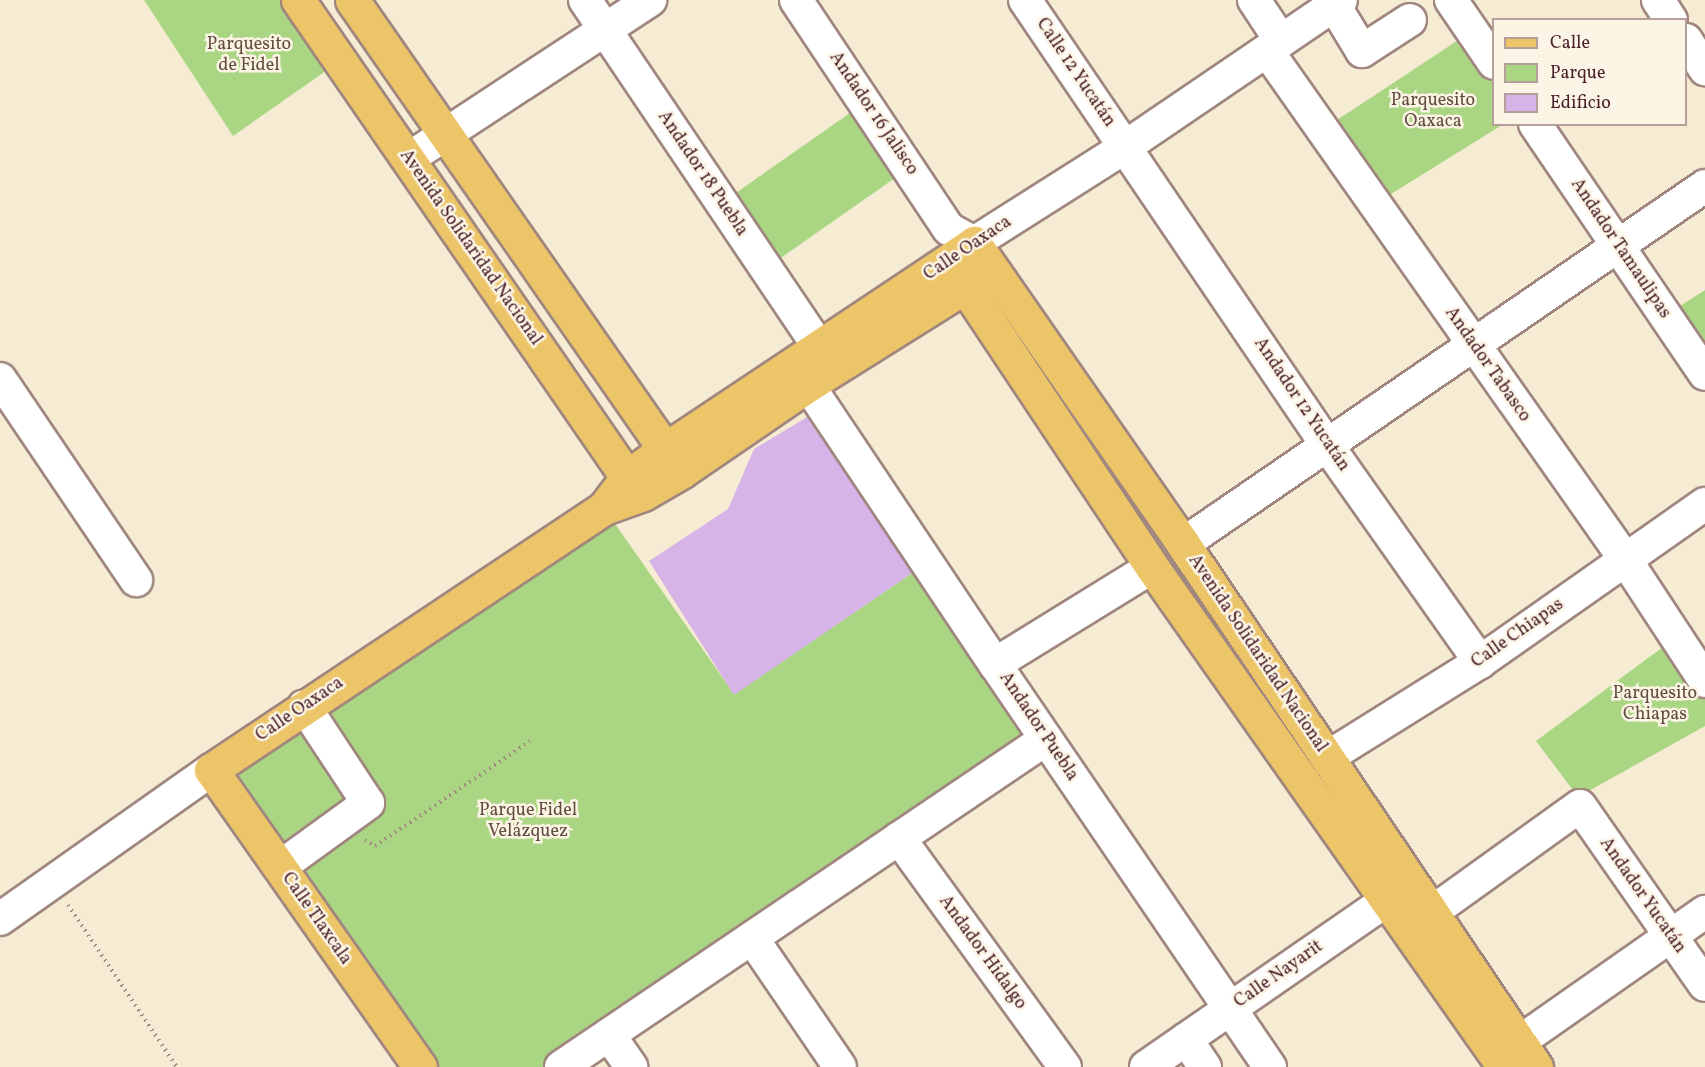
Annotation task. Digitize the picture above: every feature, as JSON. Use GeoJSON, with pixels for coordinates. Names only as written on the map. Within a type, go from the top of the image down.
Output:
{"type":"FeatureCollection","features":[{"type":"Feature","properties":{"kind":"main road","name":"Avenida Solidaridad Nacional"},"geometry":{"type":"LineString","coordinates":[[298,0],[635,485]]}},
{"type":"Feature","properties":{"kind":"main road"},"geometry":{"type":"LineString","coordinates":[[352,0],[672,461]]}},
{"type":"Feature","properties":{"kind":"main road","name":"Avenida Solidaridad Nacional"},"geometry":{"type":"LineString","coordinates":[[966,258],[1183,544],[1328,758],[1400,891]]}},
{"type":"Feature","properties":{"kind":"main road","name":"Avenida Solidaridad Nacional"},"geometry":{"type":"LineString","coordinates":[[966,258],[1152,567],[1400,891],[1520,1059]]}},
{"type":"Feature","properties":{"kind":"main road","name":"Calle Oaxaca"},"geometry":{"type":"LineString","coordinates":[[672,461],[820,348],[966,258]]}},
{"type":"Feature","properties":{"kind":"main road","name":"Calle Oaxaca"},"geometry":{"type":"LineString","coordinates":[[211,770],[672,461],[808,385],[966,258]]}},
{"type":"Feature","properties":{"kind":"main road","name":"Calle Tlaxcala"},"geometry":{"type":"LineString","coordinates":[[211,770],[420,1067]]}},
{"type":"Feature","properties":{"kind":"street","name":"Andador 18 Puebla"},"geometry":{"type":"LineString","coordinates":[[585,0],[820,348]]}},
{"type":"Feature","properties":{"kind":"street"},"geometry":{"type":"LineString","coordinates":[[408,159],[445,132],[650,0]]}},
{"type":"Feature","properties":{"kind":"street","name":"Andador 16 Jalisco"},"geometry":{"type":"LineString","coordinates":[[796,0],[966,258]]}},
{"type":"Feature","properties":{"kind":"street","name":"Calle 12 Yucatán"},"geometry":{"type":"LineString","coordinates":[[1024,0],[1125,147]]}},
{"type":"Feature","properties":{"kind":"street","name":"Andador Tabasco"},"geometry":{"type":"LineString","coordinates":[[1254,0],[1274,46],[1473,345],[1624,559],[1705,681]]}},
{"type":"Feature","properties":{"kind":"street"},"geometry":{"type":"LineString","coordinates":[[1451,0],[1492,60]]}},
{"type":"Feature","properties":{"kind":"street"},"geometry":{"type":"LineString","coordinates":[[1658,0],[1670,18]]}},
{"type":"Feature","properties":{"kind":"street"},"geometry":{"type":"LineString","coordinates":[[1338,2],[1362,51],[1410,20]]}},
{"type":"Feature","properties":{"kind":"street","name":"Calle Oaxaca"},"geometry":{"type":"LineString","coordinates":[[966,258],[1338,2]]}},
{"type":"Feature","properties":{"kind":"street"},"geometry":{"type":"LineString","coordinates":[[1687,42],[1705,69]]}},
{"type":"Feature","properties":{"kind":"street","name":"Andador Tamaulipas"},"geometry":{"type":"LineString","coordinates":[[1536,126],[1705,374]]}},
{"type":"Feature","properties":{"kind":"street","name":"Andador 12 Yucatán"},"geometry":{"type":"LineString","coordinates":[[1125,147],[1327,445],[1480,662]]}},
{"type":"Feature","properties":{"kind":"street"},"geometry":{"type":"LineString","coordinates":[[1183,544],[1705,186]]}},
{"type":"Feature","properties":{"kind":"street"},"geometry":{"type":"LineString","coordinates":[[0,379],[136,580]]}},
{"type":"Feature","properties":{"kind":"street","name":"Andador Puebla"},"geometry":{"type":"LineString","coordinates":[[808,385],[1270,1067]]}},
{"type":"Feature","properties":{"kind":"street","name":"Calle Chiapas"},"geometry":{"type":"LineString","coordinates":[[1328,758],[1480,662],[1705,504]]}},
{"type":"Feature","properties":{"kind":"street"},"geometry":{"type":"LineString","coordinates":[[995,664],[1152,567]]}},
{"type":"Feature","properties":{"kind":"street"},"geometry":{"type":"LineString","coordinates":[[279,867],[368,803],[304,706]]}},
{"type":"Feature","properties":{"kind":"street"},"geometry":{"type":"LineString","coordinates":[[561,1067],[1046,739]]}},
{"type":"Feature","properties":{"kind":"street","name":"Calle Oaxaca"},"geometry":{"type":"LineString","coordinates":[[0,919],[211,770]]}},
{"type":"Feature","properties":{"kind":"street","name":"Andador Yucatán"},"geometry":{"type":"LineString","coordinates":[[1420,920],[1580,806],[1705,986]]}},
{"type":"Feature","properties":{"kind":"street","name":"Andador Hidalgo"},"geometry":{"type":"LineString","coordinates":[[899,838],[1065,1067]]}},
{"type":"Feature","properties":{"kind":"street","name":"Calle Nayarit"},"geometry":{"type":"LineString","coordinates":[[1146,1067],[1400,891]]}},
{"type":"Feature","properties":{"kind":"street"},"geometry":{"type":"LineString","coordinates":[[1520,1059],[1670,936],[1705,912]]}},
{"type":"Feature","properties":{"kind":"street"},"geometry":{"type":"LineString","coordinates":[[752,938],[840,1067]]}},
{"type":"Feature","properties":{"kind":"street"},"geometry":{"type":"LineString","coordinates":[[609,1035],[632,1067]]}},
{"type":"Feature","properties":{"kind":"street"},"geometry":{"type":"LineString","coordinates":[[1186,1039],[1205,1067]]}},
{"type":"Feature","properties":{"kind":"path"},"geometry":{"type":"LineString","coordinates":[[339,824],[375,846],[530,741]]}},
{"type":"Feature","properties":{"kind":"path"},"geometry":{"type":"LineString","coordinates":[[52,882],[177,1067]]}},
{"type":"Feature","properties":{"kind":"green space","name":"Parquesito de Fidel"},"geometry":{"type":"Polygon","coordinates":[[[144,0],[296,0],[340,61],[233,136],[144,0]]]}},
{"type":"Feature","properties":{"kind":"green space","name":"Parquesito Oaxaca"},"geometry":{"type":"Polygon","coordinates":[[[1469,33],[1492,65],[1492,126],[1500,126],[1375,204],[1325,128],[1469,33]]]}},
{"type":"Feature","properties":{"kind":"green space"},"geometry":{"type":"Polygon","coordinates":[[[860,106],[905,171],[775,262],[730,197],[860,106]]]}},
{"type":"Feature","properties":{"kind":"green space"},"geometry":{"type":"Polygon","coordinates":[[[1705,290],[1705,356],[1674,310],[1705,290]]]}},
{"type":"Feature","properties":{"kind":"green space","name":"Parque Fidel Velázquez"},"geometry":{"type":"Polygon","coordinates":[[[604,508],[734,694],[927,563],[1046,739],[561,1067],[420,1067],[211,770],[604,508]]]}},
{"type":"Feature","properties":{"kind":"green space","name":"Parquesito Chiapas"},"geometry":{"type":"Polygon","coordinates":[[[1671,641],[1705,693],[1705,726],[1578,797],[1536,741],[1671,641]]]}},
{"type":"Feature","properties":{"kind":"building"},"geometry":{"type":"Polygon","coordinates":[[[812,414],[918,569],[734,695],[649,561],[728,509],[754,449],[812,414]]]}}]}
